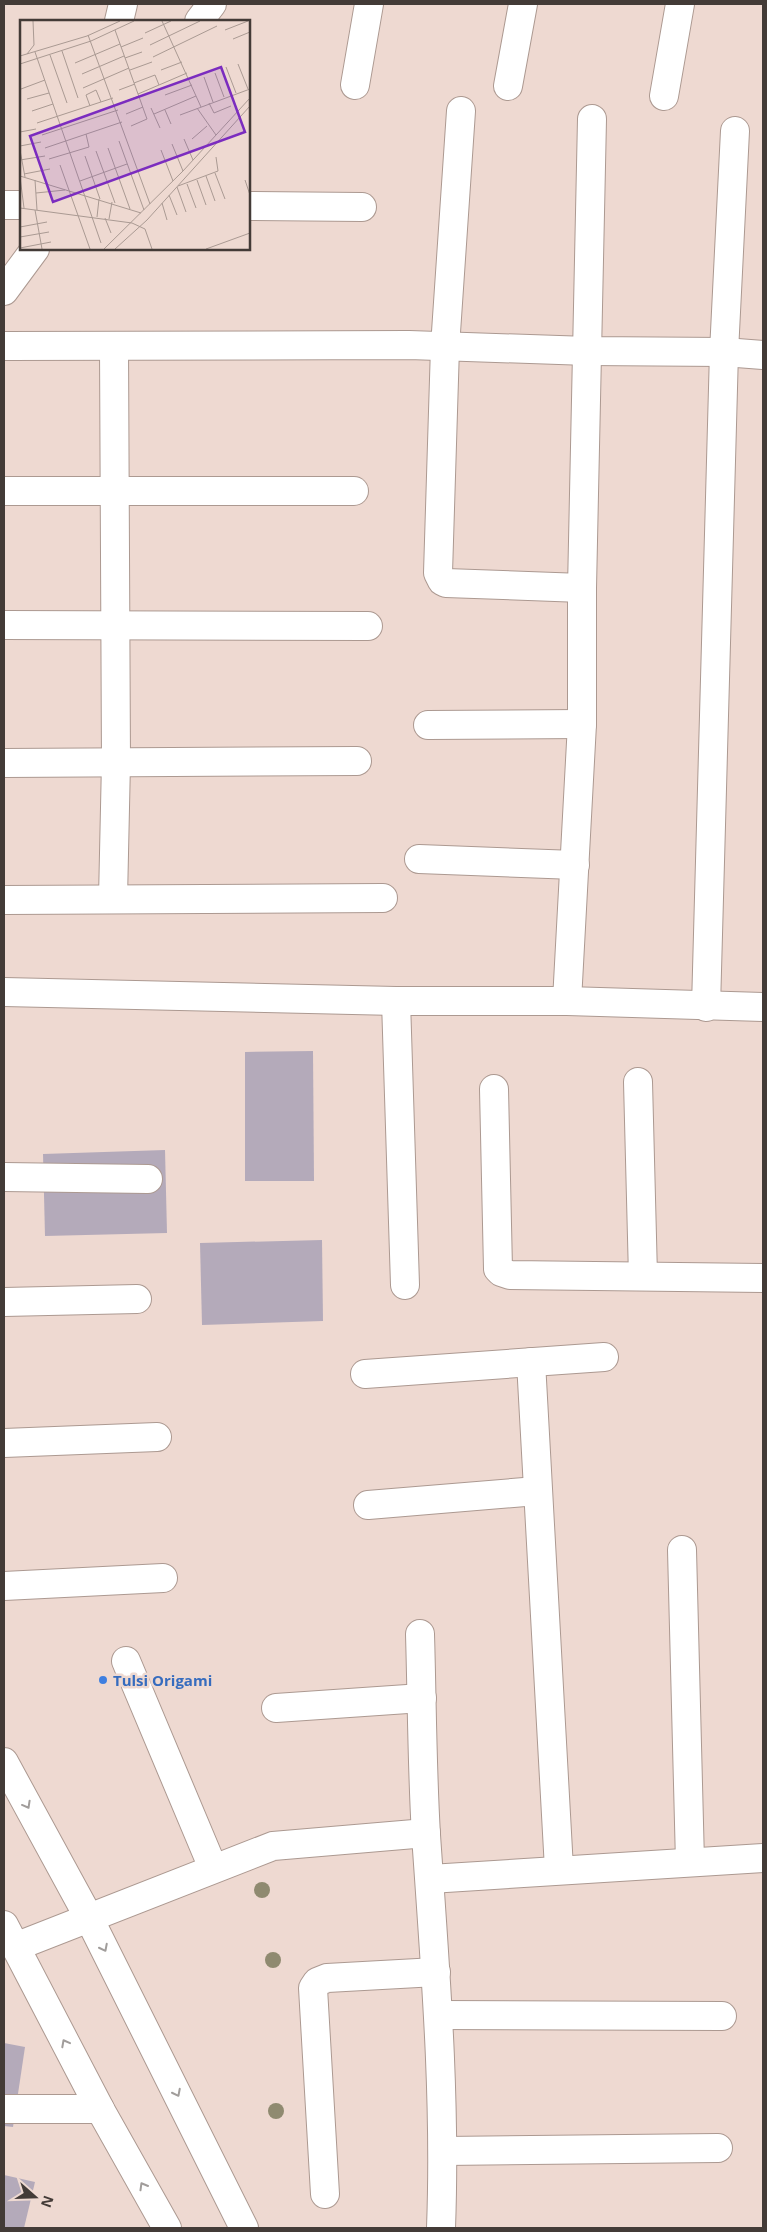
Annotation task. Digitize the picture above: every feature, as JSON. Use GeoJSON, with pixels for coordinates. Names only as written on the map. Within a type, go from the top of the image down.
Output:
{"type":"FeatureCollection","features":[{"type":"Feature","properties":{"kind":"street"},"geometry":{"type":"LineString","coordinates":[[119,20],[123,4]]}},
{"type":"Feature","properties":{"kind":"street"},"geometry":{"type":"LineString","coordinates":[[200,20],[212,4]]}},
{"type":"Feature","properties":{"kind":"street"},"geometry":{"type":"LineString","coordinates":[[355,85],[369,4]]}},
{"type":"Feature","properties":{"kind":"street"},"geometry":{"type":"LineString","coordinates":[[508,86],[523,4]]}},
{"type":"Feature","properties":{"kind":"street"},"geometry":{"type":"LineString","coordinates":[[664,96],[680,4]]}},
{"type":"Feature","properties":{"kind":"street"},"geometry":{"type":"LineString","coordinates":[[461,110],[445,346],[439,578],[446,583],[582,588]]}},
{"type":"Feature","properties":{"kind":"street"},"geometry":{"type":"LineString","coordinates":[[567,1001],[582,724],[582,588],[592,119]]}},
{"type":"Feature","properties":{"kind":"street"},"geometry":{"type":"LineString","coordinates":[[706,1007],[724,352],[735,131]]}},
{"type":"Feature","properties":{"kind":"street"},"geometry":{"type":"LineString","coordinates":[[4,205],[20,205]]}},
{"type":"Feature","properties":{"kind":"street"},"geometry":{"type":"LineString","coordinates":[[250,206],[362,207]]}},
{"type":"Feature","properties":{"kind":"street"},"geometry":{"type":"LineString","coordinates":[[4,291],[34,250]]}},
{"type":"Feature","properties":{"kind":"street"},"geometry":{"type":"LineString","coordinates":[[4,346],[399,345],[588,351],[724,352],[763,355]]}},
{"type":"Feature","properties":{"kind":"street"},"geometry":{"type":"LineString","coordinates":[[113,899],[116,762],[114,347]]}},
{"type":"Feature","properties":{"kind":"street"},"geometry":{"type":"LineString","coordinates":[[4,491],[354,491]]}},
{"type":"Feature","properties":{"kind":"street"},"geometry":{"type":"LineString","coordinates":[[4,625],[368,626]]}},
{"type":"Feature","properties":{"kind":"street"},"geometry":{"type":"LineString","coordinates":[[428,725],[582,724]]}},
{"type":"Feature","properties":{"kind":"street"},"geometry":{"type":"LineString","coordinates":[[4,763],[357,761]]}},
{"type":"Feature","properties":{"kind":"street"},"geometry":{"type":"LineString","coordinates":[[419,859],[574,865]]}},
{"type":"Feature","properties":{"kind":"street"},"geometry":{"type":"LineString","coordinates":[[4,900],[383,898]]}},
{"type":"Feature","properties":{"kind":"street"},"geometry":{"type":"LineString","coordinates":[[4,992],[396,1001],[567,1001],[706,1007],[763,1007]]}},
{"type":"Feature","properties":{"kind":"street"},"geometry":{"type":"LineString","coordinates":[[396,1001],[405,1285]]}},
{"type":"Feature","properties":{"kind":"street"},"geometry":{"type":"LineString","coordinates":[[638,1082],[643,1276]]}},
{"type":"Feature","properties":{"kind":"street"},"geometry":{"type":"LineString","coordinates":[[494,1089],[498,1269],[501,1272],[510,1275],[763,1278]]}},
{"type":"Feature","properties":{"kind":"street"},"geometry":{"type":"LineString","coordinates":[[4,1177],[148,1179]]}},
{"type":"Feature","properties":{"kind":"street"},"geometry":{"type":"LineString","coordinates":[[4,1302],[137,1299]]}},
{"type":"Feature","properties":{"kind":"street"},"geometry":{"type":"LineString","coordinates":[[365,1374],[604,1357]]}},
{"type":"Feature","properties":{"kind":"street"},"geometry":{"type":"LineString","coordinates":[[531,1362],[559,1869]]}},
{"type":"Feature","properties":{"kind":"street"},"geometry":{"type":"LineString","coordinates":[[4,1442],[157,1437]]}},
{"type":"Feature","properties":{"kind":"street"},"geometry":{"type":"LineString","coordinates":[[368,1505],[537,1491]]}},
{"type":"Feature","properties":{"kind":"street"},"geometry":{"type":"LineString","coordinates":[[682,1550],[690,1862]]}},
{"type":"Feature","properties":{"kind":"street"},"geometry":{"type":"LineString","coordinates":[[4,1586],[164,1578]]}},
{"type":"Feature","properties":{"kind":"street"},"geometry":{"type":"LineString","coordinates":[[420,1634],[426,1834],[439,2015],[444,2151],[441,2228]]}},
{"type":"Feature","properties":{"kind":"street"},"geometry":{"type":"LineString","coordinates":[[126,1661],[213,1868]]}},
{"type":"Feature","properties":{"kind":"street"},"geometry":{"type":"LineString","coordinates":[[276,1708],[422,1698]]}},
{"type":"Feature","properties":{"kind":"street"},"geometry":{"type":"LineString","coordinates":[[4,1762],[89,1918],[244,2228]]}},
{"type":"Feature","properties":{"kind":"street"},"geometry":{"type":"LineString","coordinates":[[167,2228],[100,2109],[10,1936],[89,1918],[273,1846],[289,1843],[426,1834]]}},
{"type":"Feature","properties":{"kind":"street"},"geometry":{"type":"LineString","coordinates":[[430,1879],[559,1869],[763,1858]]}},
{"type":"Feature","properties":{"kind":"street"},"geometry":{"type":"LineString","coordinates":[[325,2194],[314,1988],[317,1982],[327,1978],[436,1972]]}},
{"type":"Feature","properties":{"kind":"street"},"geometry":{"type":"LineString","coordinates":[[439,2015],[722,2016]]}},
{"type":"Feature","properties":{"kind":"street"},"geometry":{"type":"LineString","coordinates":[[4,2109],[100,2109]]}},
{"type":"Feature","properties":{"kind":"street"},"geometry":{"type":"LineString","coordinates":[[444,2151],[718,2148]]}},
{"type":"Feature","properties":{"kind":"building"},"geometry":{"type":"Polygon","coordinates":[[[313,1051],[314,1181],[245,1181],[245,1052],[313,1051]]]}},
{"type":"Feature","properties":{"kind":"building"},"geometry":{"type":"Polygon","coordinates":[[[165,1150],[167,1233],[45,1236],[43,1154],[165,1150]]]}},
{"type":"Feature","properties":{"kind":"building"},"geometry":{"type":"Polygon","coordinates":[[[322,1240],[323,1321],[202,1325],[200,1243],[322,1240]]]}},
{"type":"Feature","properties":{"kind":"building"},"geometry":{"type":"Polygon","coordinates":[[[4,2043],[25,2047],[13,2127],[4,2126],[4,2043]]]}},
{"type":"Feature","properties":{"kind":"building"},"geometry":{"type":"Polygon","coordinates":[[[4,2175],[35,2182],[24,2228],[4,2228],[4,2175]]]}},
{"type":"Feature","properties":{"kind":"place","name":"Tulsi Origami"},"geometry":{"type":"Point","coordinates":[103,1680]}}]}
